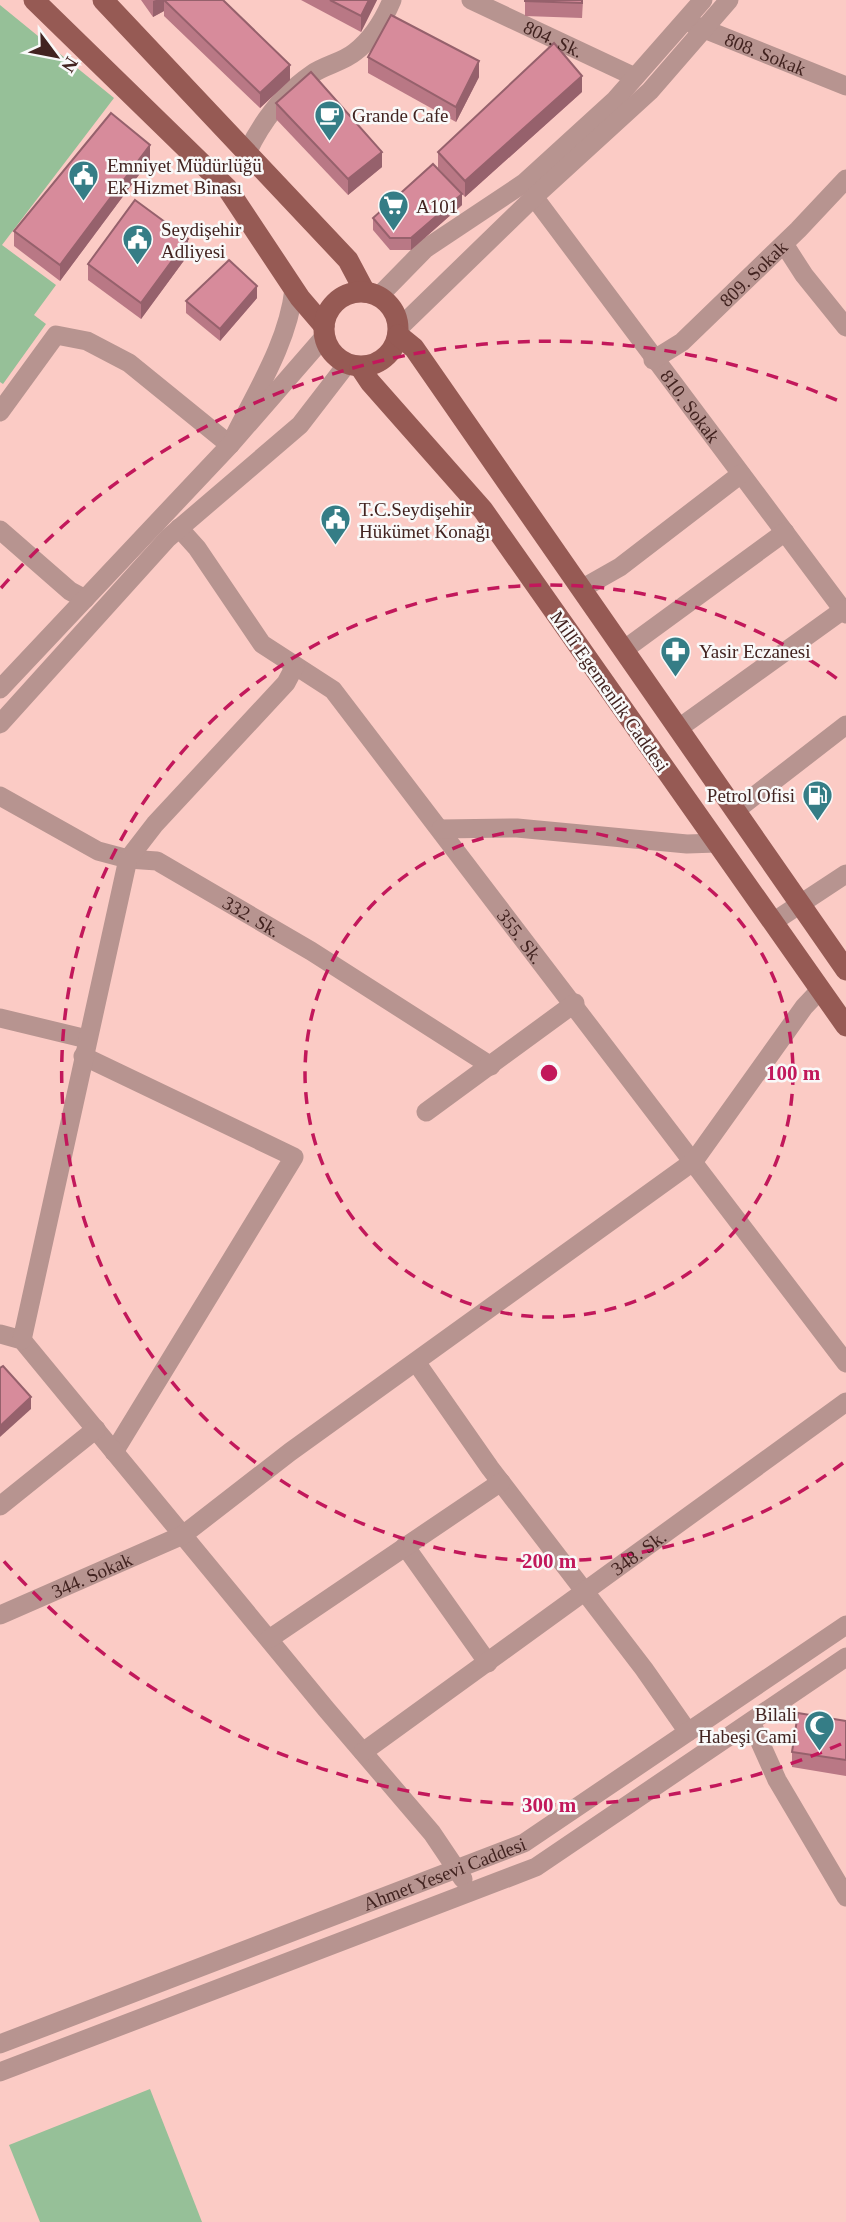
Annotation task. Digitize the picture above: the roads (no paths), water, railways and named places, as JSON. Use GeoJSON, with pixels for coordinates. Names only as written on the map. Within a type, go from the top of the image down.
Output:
{"type":"FeatureCollection","features":[{"type":"Feature","properties":{"kind":"main road"},"geometry":{"type":"LineString","coordinates":[[34,0],[227,188],[324,331],[329,349],[353,365],[383,360],[392,351],[398,332],[393,309],[372,294],[348,260],[103,0]]}},
{"type":"Feature","properties":{"kind":"main road"},"geometry":{"type":"LineString","coordinates":[[324,331],[331,306],[339,298],[349,293],[372,294]]}},
{"type":"Feature","properties":{"kind":"main road","name":"Millî Egemenlik Caddesi"},"geometry":{"type":"LineString","coordinates":[[398,332],[414,348],[583,588],[800,907],[846,970]]}},
{"type":"Feature","properties":{"kind":"main road","name":"Millî Egemenlik Caddesi"},"geometry":{"type":"LineString","coordinates":[[353,365],[483,510],[846,1026]]}},
{"type":"Feature","properties":{"kind":"street"},"geometry":{"type":"LineString","coordinates":[[247,153],[260,126],[287,96],[311,75],[354,53],[383,22],[393,0]]}},
{"type":"Feature","properties":{"kind":"street","name":"804. Sk."},"geometry":{"type":"LineString","coordinates":[[471,0],[495,5],[635,77]]}},
{"type":"Feature","properties":{"kind":"street"},"geometry":{"type":"LineString","coordinates":[[372,294],[425,249],[524,183],[615,100],[703,0]]}},
{"type":"Feature","properties":{"kind":"street"},"geometry":{"type":"LineString","coordinates":[[398,332],[534,197],[650,92],[729,0]]}},
{"type":"Feature","properties":{"kind":"street","name":"808. Sokak"},"geometry":{"type":"LineString","coordinates":[[685,20],[703,30],[846,86]]}},
{"type":"Feature","properties":{"kind":"street","name":"809. Sokak"},"geometry":{"type":"LineString","coordinates":[[653,360],[682,342],[784,244],[846,179]]}},
{"type":"Feature","properties":{"kind":"street","name":"810. Sokak"},"geometry":{"type":"LineString","coordinates":[[534,197],[653,360],[844,612]]}},
{"type":"Feature","properties":{"kind":"street"},"geometry":{"type":"LineString","coordinates":[[784,244],[804,275],[846,327]]}},
{"type":"Feature","properties":{"kind":"street"},"geometry":{"type":"LineString","coordinates":[[230,445],[264,380],[292,313],[294,289]]}},
{"type":"Feature","properties":{"kind":"street"},"geometry":{"type":"LineString","coordinates":[[0,689],[230,445],[324,331]]}},
{"type":"Feature","properties":{"kind":"street"},"geometry":{"type":"LineString","coordinates":[[0,412],[56,335],[87,341],[129,363],[230,445]]}},
{"type":"Feature","properties":{"kind":"street"},"geometry":{"type":"LineString","coordinates":[[0,724],[179,528],[300,425],[353,365]]}},
{"type":"Feature","properties":{"kind":"street"},"geometry":{"type":"LineString","coordinates":[[583,588],[620,567],[741,474]]}},
{"type":"Feature","properties":{"kind":"street","name":"355. Sk."},"geometry":{"type":"LineString","coordinates":[[179,528],[197,548],[262,644],[333,690],[575,1003],[846,1363]]}},
{"type":"Feature","properties":{"kind":"street"},"geometry":{"type":"LineString","coordinates":[[0,530],[70,592],[85,599]]}},
{"type":"Feature","properties":{"kind":"street"},"geometry":{"type":"LineString","coordinates":[[625,649],[785,532]]}},
{"type":"Feature","properties":{"kind":"street"},"geometry":{"type":"LineString","coordinates":[[679,728],[844,612]]}},
{"type":"Feature","properties":{"kind":"street"},"geometry":{"type":"LineString","coordinates":[[22,1340],[128,859],[155,824],[286,683],[295,666]]}},
{"type":"Feature","properties":{"kind":"street"},"geometry":{"type":"LineString","coordinates":[[735,811],[846,725]]}},
{"type":"Feature","properties":{"kind":"street","name":"332. Sk."},"geometry":{"type":"LineString","coordinates":[[0,796],[98,851],[128,859],[157,861],[311,951],[491,1066]]}},
{"type":"Feature","properties":{"kind":"street"},"geometry":{"type":"LineString","coordinates":[[441,829],[517,828],[688,844],[717,843]]}},
{"type":"Feature","properties":{"kind":"street"},"geometry":{"type":"LineString","coordinates":[[773,922],[800,907],[846,874]]}},
{"type":"Feature","properties":{"kind":"street","name":"344. Sokak"},"geometry":{"type":"LineString","coordinates":[[0,1615],[183,1535],[694,1161],[804,1007],[820,990]]}},
{"type":"Feature","properties":{"kind":"street"},"geometry":{"type":"LineString","coordinates":[[426,1112],[575,1003]]}},
{"type":"Feature","properties":{"kind":"street"},"geometry":{"type":"LineString","coordinates":[[0,1018],[85,1047],[294,1157],[114,1452]]}},
{"type":"Feature","properties":{"kind":"street"},"geometry":{"type":"LineString","coordinates":[[0,1334],[22,1340],[432,1833],[471,1892]]}},
{"type":"Feature","properties":{"kind":"street"},"geometry":{"type":"LineString","coordinates":[[416,1362],[501,1482],[688,1732]]}},
{"type":"Feature","properties":{"kind":"street","name":"348. Sk."},"geometry":{"type":"LineString","coordinates":[[363,1752],[586,1593],[846,1402]]}},
{"type":"Feature","properties":{"kind":"street"},"geometry":{"type":"LineString","coordinates":[[0,1506],[96,1429]]}},
{"type":"Feature","properties":{"kind":"street"},"geometry":{"type":"LineString","coordinates":[[268,1639],[501,1482]]}},
{"type":"Feature","properties":{"kind":"street"},"geometry":{"type":"LineString","coordinates":[[405,1546],[488,1663]]}},
{"type":"Feature","properties":{"kind":"street","name":"Ahmet Yesevi Caddesi"},"geometry":{"type":"LineString","coordinates":[[0,2044],[524,1843],[846,1625]]}},
{"type":"Feature","properties":{"kind":"street","name":"Ahmet Yesevi Caddesi"},"geometry":{"type":"LineString","coordinates":[[0,2072],[537,1867],[846,1657]]}},
{"type":"Feature","properties":{"kind":"street"},"geometry":{"type":"LineString","coordinates":[[751,1722],[777,1780],[846,1897]]}},
{"type":"Feature","properties":{"kind":"place","name":"Grande Cafe"},"geometry":{"type":"Point","coordinates":[329,142]}},
{"type":"Feature","properties":{"kind":"place","name":"Emniyet Müdürlüğü Ek Hizmet Binası"},"geometry":{"type":"Point","coordinates":[84,203]}},
{"type":"Feature","properties":{"kind":"place","name":"A101"},"geometry":{"type":"Point","coordinates":[393,233]}},
{"type":"Feature","properties":{"kind":"place","name":"Seydişehir Adliyesi"},"geometry":{"type":"Point","coordinates":[138,267]}},
{"type":"Feature","properties":{"kind":"place","name":"T.C.Seydişehir Hükümet Konağı"},"geometry":{"type":"Point","coordinates":[336,547]}},
{"type":"Feature","properties":{"kind":"place","name":"Yasir Eczanesi"},"geometry":{"type":"Point","coordinates":[676,678]}},
{"type":"Feature","properties":{"kind":"place","name":"Petrol Ofisi"},"geometry":{"type":"Point","coordinates":[818,822]}},
{"type":"Feature","properties":{"kind":"place","name":"Bilali Habeşi Cami"},"geometry":{"type":"Point","coordinates":[820,1752]}}]}
